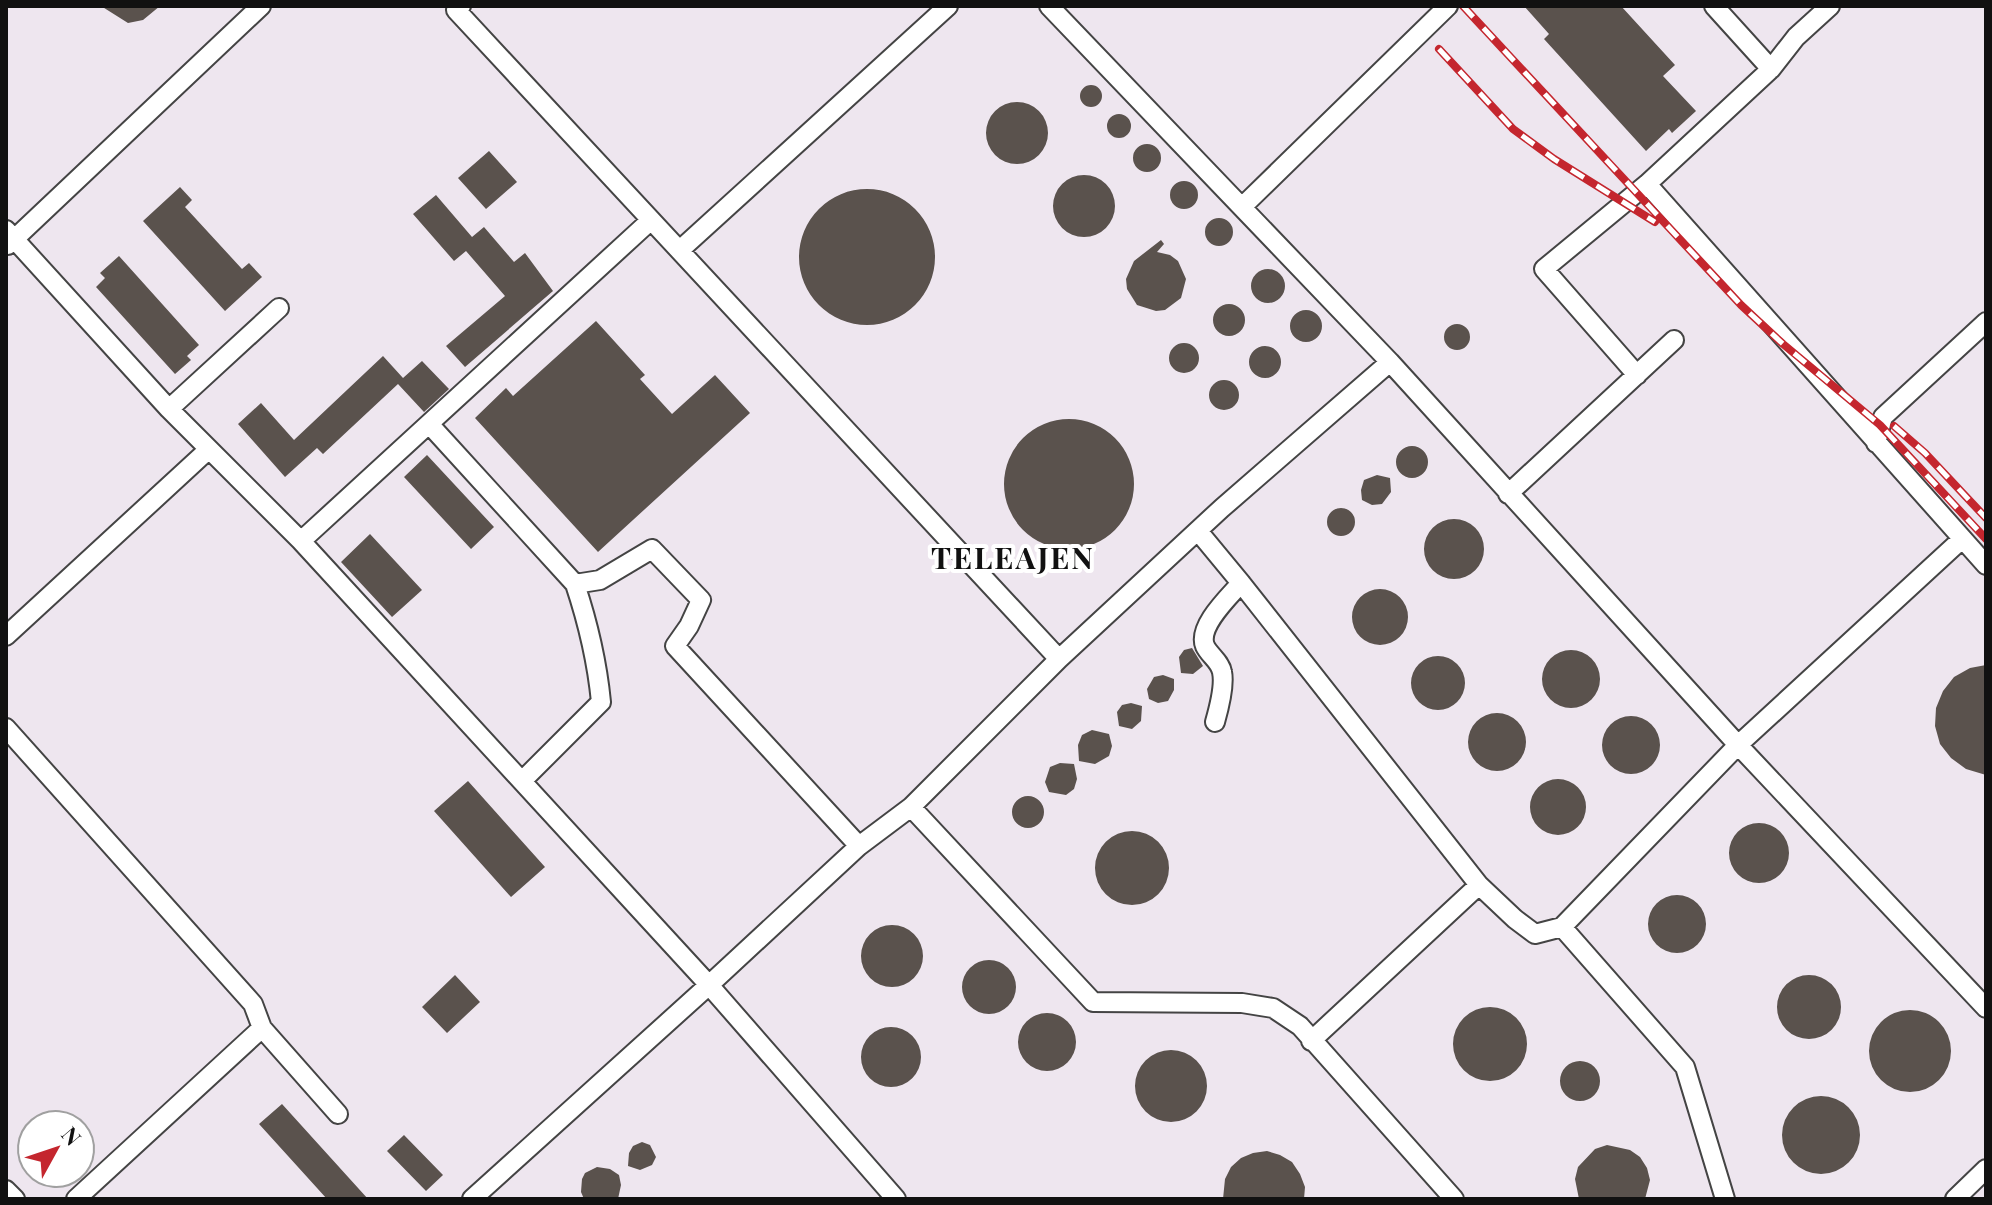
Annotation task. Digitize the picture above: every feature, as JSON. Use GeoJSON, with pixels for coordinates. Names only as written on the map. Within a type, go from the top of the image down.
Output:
{"type":"FeatureCollection","features":[{"type":"Feature","properties":{"kind":"lane"},"geometry":{"type":"LineString","coordinates":[[231,6],[245,21]]}},
{"type":"Feature","properties":{"kind":"lane"},"geometry":{"type":"LineString","coordinates":[[261,6],[9,239],[208,450],[301,541],[709,985],[896,1199]]}},
{"type":"Feature","properties":{"kind":"lane"},"geometry":{"type":"LineString","coordinates":[[461,6],[456,10],[1059,659]]}},
{"type":"Feature","properties":{"kind":"lane"},"geometry":{"type":"LineString","coordinates":[[680,250],[948,6]]}},
{"type":"Feature","properties":{"kind":"lane"},"geometry":{"type":"LineString","coordinates":[[1049,6],[1390,362],[1738,745],[1986,1008]]}},
{"type":"Feature","properties":{"kind":"lane"},"geometry":{"type":"LineString","coordinates":[[1243,206],[1448,6]]}},
{"type":"Feature","properties":{"kind":"lane"},"geometry":{"type":"LineString","coordinates":[[1714,6],[1771,69]]}},
{"type":"Feature","properties":{"kind":"lane"},"geometry":{"type":"LineString","coordinates":[[1637,375],[1544,269],[1647,184],[1771,69],[1796,37],[1830,6]]}},
{"type":"Feature","properties":{"kind":"lane"},"geometry":{"type":"LineString","coordinates":[[1647,184],[1986,565]]}},
{"type":"Feature","properties":{"kind":"lane"},"geometry":{"type":"LineString","coordinates":[[301,541],[651,220]]}},
{"type":"Feature","properties":{"kind":"lane"},"geometry":{"type":"LineString","coordinates":[[169,409],[279,308]]}},
{"type":"Feature","properties":{"kind":"lane"},"geometry":{"type":"LineString","coordinates":[[1876,443],[1883,417],[1986,322]]}},
{"type":"Feature","properties":{"kind":"lane"},"geometry":{"type":"LineString","coordinates":[[1508,494],[1674,340]]}},
{"type":"Feature","properties":{"kind":"lane"},"geometry":{"type":"LineString","coordinates":[[472,1199],[859,846],[911,807],[1059,659],[1198,531],[1390,362]]}},
{"type":"Feature","properties":{"kind":"lane"},"geometry":{"type":"LineString","coordinates":[[430,425],[575,584],[597,664],[601,702],[522,781]]}},
{"type":"Feature","properties":{"kind":"lane"},"geometry":{"type":"LineString","coordinates":[[6,636],[208,450]]}},
{"type":"Feature","properties":{"kind":"lane"},"geometry":{"type":"LineString","coordinates":[[1198,531],[1479,885],[1535,934],[1562,927],[1738,745],[1962,539]]}},
{"type":"Feature","properties":{"kind":"lane"},"geometry":{"type":"LineString","coordinates":[[575,584],[600,580],[652,549],[701,600],[675,646],[859,846]]}},
{"type":"Feature","properties":{"kind":"lane"},"geometry":{"type":"LineString","coordinates":[[1215,722],[1222,673],[1205,646],[1204,635],[1207,625],[1241,583]]}},
{"type":"Feature","properties":{"kind":"lane"},"geometry":{"type":"LineString","coordinates":[[6,728],[253,1004],[262,1028],[338,1114]]}},
{"type":"Feature","properties":{"kind":"lane"},"geometry":{"type":"LineString","coordinates":[[911,807],[1093,1002],[1242,1003],[1273,1008],[1300,1026],[1454,1199]]}},
{"type":"Feature","properties":{"kind":"lane"},"geometry":{"type":"LineString","coordinates":[[1311,1041],[1479,885]]}},
{"type":"Feature","properties":{"kind":"lane"},"geometry":{"type":"LineString","coordinates":[[1562,927],[1685,1067],[1725,1199]]}},
{"type":"Feature","properties":{"kind":"lane"},"geometry":{"type":"LineString","coordinates":[[76,1199],[262,1028]]}},
{"type":"Feature","properties":{"kind":"lane"},"geometry":{"type":"LineString","coordinates":[[1955,1199],[1986,1169]]}},
{"type":"Feature","properties":{"kind":"lane"},"geometry":{"type":"LineString","coordinates":[[6,1190],[15,1199]]}},
{"type":"Feature","properties":{"kind":"shaded area"},"geometry":{"type":"Polygon","coordinates":[[[6,6],[1986,6],[1986,1199],[6,1199],[6,6]]]}},
{"type":"Feature","properties":{"kind":"building"},"geometry":{"type":"Polygon","coordinates":[[[101,6],[160,6],[143,20],[128,23],[101,6]]]}},
{"type":"Feature","properties":{"kind":"building"},"geometry":{"type":"Polygon","coordinates":[[[1524,6],[1621,6],[1675,65],[1663,76],[1696,111],[1672,133],[1669,129],[1646,151],[1544,39],[1549,34],[1524,6]]]}},
{"type":"Feature","properties":{"kind":"building"},"geometry":{"type":"Polygon","coordinates":[[[1091,85],[1099,88],[1102,96],[1099,104],[1091,107],[1083,104],[1080,96],[1083,88],[1091,85]]]}},
{"type":"Feature","properties":{"kind":"building"},"geometry":{"type":"Polygon","coordinates":[[[1017,102],[1029,104],[1039,111],[1046,121],[1046,145],[1039,155],[1029,162],[1017,164],[1005,162],[995,155],[988,145],[986,133],[988,121],[995,111],[1005,104],[1017,102]]]}},
{"type":"Feature","properties":{"kind":"building"},"geometry":{"type":"Polygon","coordinates":[[[1119,114],[1128,117],[1131,126],[1128,135],[1119,138],[1110,135],[1107,126],[1110,117],[1119,114]]]}},
{"type":"Feature","properties":{"kind":"building"},"geometry":{"type":"Polygon","coordinates":[[[1147,144],[1157,148],[1161,158],[1157,168],[1147,172],[1137,168],[1133,158],[1137,148],[1147,144]]]}},
{"type":"Feature","properties":{"kind":"building"},"geometry":{"type":"Polygon","coordinates":[[[489,151],[517,182],[486,209],[458,178],[489,151]]]}},
{"type":"Feature","properties":{"kind":"building"},"geometry":{"type":"Polygon","coordinates":[[[1084,175],[1096,177],[1106,184],[1113,194],[1113,218],[1106,228],[1096,235],[1084,237],[1072,235],[1062,228],[1055,218],[1053,206],[1055,194],[1062,184],[1072,177],[1084,175]]]}},
{"type":"Feature","properties":{"kind":"building"},"geometry":{"type":"Polygon","coordinates":[[[1184,181],[1194,185],[1198,195],[1194,205],[1184,209],[1174,205],[1170,195],[1174,185],[1184,181]]]}},
{"type":"Feature","properties":{"kind":"building"},"geometry":{"type":"Polygon","coordinates":[[[180,187],[192,200],[185,207],[242,269],[249,263],[262,277],[225,311],[143,221],[180,187]]]}},
{"type":"Feature","properties":{"kind":"building"},"geometry":{"type":"Polygon","coordinates":[[[867,189],[893,194],[915,209],[930,231],[935,257],[930,283],[915,305],[893,320],[867,325],[841,320],[819,305],[804,283],[799,257],[804,231],[819,209],[841,194],[867,189]]]}},
{"type":"Feature","properties":{"kind":"building"},"geometry":{"type":"Polygon","coordinates":[[[436,195],[472,237],[484,227],[514,262],[525,253],[553,291],[465,367],[446,346],[505,296],[466,251],[454,261],[413,214],[436,195]]]}},
{"type":"Feature","properties":{"kind":"building"},"geometry":{"type":"Polygon","coordinates":[[[1219,218],[1229,222],[1233,232],[1229,242],[1219,246],[1209,242],[1205,232],[1209,222],[1219,218]]]}},
{"type":"Feature","properties":{"kind":"building"},"geometry":{"type":"Polygon","coordinates":[[[1161,240],[1164,244],[1157,252],[1178,261],[1186,279],[1181,298],[1165,310],[1156,311],[1137,305],[1127,289],[1126,279],[1134,261],[1161,240]]]}},
{"type":"Feature","properties":{"kind":"building"},"geometry":{"type":"Polygon","coordinates":[[[119,256],[199,345],[187,356],[191,360],[175,374],[96,287],[105,278],[100,273],[119,256]]]}},
{"type":"Feature","properties":{"kind":"building"},"geometry":{"type":"Polygon","coordinates":[[[1268,269],[1280,274],[1285,286],[1280,298],[1268,303],[1256,298],[1251,286],[1256,274],[1268,269]]]}},
{"type":"Feature","properties":{"kind":"building"},"geometry":{"type":"Polygon","coordinates":[[[1229,304],[1240,309],[1245,320],[1240,331],[1229,336],[1218,331],[1213,320],[1218,309],[1229,304]]]}},
{"type":"Feature","properties":{"kind":"building"},"geometry":{"type":"Polygon","coordinates":[[[1306,310],[1317,315],[1322,326],[1317,337],[1306,342],[1295,337],[1290,326],[1295,315],[1306,310]]]}},
{"type":"Feature","properties":{"kind":"building"},"geometry":{"type":"Polygon","coordinates":[[[596,321],[645,375],[640,379],[672,414],[715,375],[750,413],[598,552],[475,418],[506,388],[513,396],[596,321]]]}},
{"type":"Feature","properties":{"kind":"building"},"geometry":{"type":"Polygon","coordinates":[[[1457,324],[1466,328],[1470,337],[1466,346],[1457,350],[1448,346],[1444,337],[1448,328],[1457,324]]]}},
{"type":"Feature","properties":{"kind":"building"},"geometry":{"type":"Polygon","coordinates":[[[1184,343],[1195,347],[1199,358],[1195,369],[1184,373],[1173,369],[1169,358],[1173,347],[1184,343]]]}},
{"type":"Feature","properties":{"kind":"building"},"geometry":{"type":"Polygon","coordinates":[[[1265,346],[1276,351],[1281,362],[1276,373],[1265,378],[1254,373],[1249,362],[1254,351],[1265,346]]]}},
{"type":"Feature","properties":{"kind":"building"},"geometry":{"type":"Polygon","coordinates":[[[383,356],[403,378],[422,361],[449,389],[424,412],[398,384],[323,454],[317,448],[285,477],[238,424],[261,403],[294,440],[383,356]]]}},
{"type":"Feature","properties":{"kind":"building"},"geometry":{"type":"Polygon","coordinates":[[[1224,380],[1235,384],[1239,395],[1235,406],[1224,410],[1213,406],[1209,395],[1213,384],[1224,380]]]}},
{"type":"Feature","properties":{"kind":"building"},"geometry":{"type":"Polygon","coordinates":[[[1069,419],[1094,424],[1115,438],[1129,459],[1134,484],[1129,509],[1115,530],[1094,544],[1069,549],[1044,544],[1023,530],[1009,509],[1004,484],[1009,459],[1023,438],[1044,424],[1069,419]]]}},
{"type":"Feature","properties":{"kind":"building"},"geometry":{"type":"Polygon","coordinates":[[[1412,446],[1423,451],[1428,462],[1423,473],[1412,478],[1401,473],[1396,462],[1401,451],[1412,446]]]}},
{"type":"Feature","properties":{"kind":"building"},"geometry":{"type":"Polygon","coordinates":[[[427,455],[494,527],[471,549],[404,477],[427,455]]]}},
{"type":"Feature","properties":{"kind":"building"},"geometry":{"type":"Polygon","coordinates":[[[1377,475],[1390,478],[1391,492],[1382,504],[1372,505],[1362,500],[1361,490],[1364,480],[1377,475]]]}},
{"type":"Feature","properties":{"kind":"building"},"geometry":{"type":"Polygon","coordinates":[[[1341,508],[1351,512],[1355,522],[1351,532],[1341,536],[1331,532],[1327,522],[1331,512],[1341,508]]]}},
{"type":"Feature","properties":{"kind":"building"},"geometry":{"type":"Polygon","coordinates":[[[1454,519],[1466,521],[1475,528],[1482,537],[1482,561],[1475,570],[1466,577],[1454,579],[1442,577],[1433,570],[1426,561],[1424,549],[1426,537],[1433,528],[1442,521],[1454,519]]]}},
{"type":"Feature","properties":{"kind":"building"},"geometry":{"type":"Polygon","coordinates":[[[370,534],[422,590],[392,617],[341,562],[370,534]]]}},
{"type":"Feature","properties":{"kind":"building"},"geometry":{"type":"Polygon","coordinates":[[[1380,589],[1400,597],[1408,617],[1400,637],[1380,645],[1360,637],[1352,617],[1360,597],[1380,589]]]}},
{"type":"Feature","properties":{"kind":"building"},"geometry":{"type":"Polygon","coordinates":[[[1192,648],[1203,666],[1193,674],[1181,673],[1179,657],[1184,650],[1192,648]]]}},
{"type":"Feature","properties":{"kind":"building"},"geometry":{"type":"Polygon","coordinates":[[[1571,650],[1592,658],[1600,679],[1592,700],[1571,708],[1550,700],[1542,679],[1550,658],[1571,650]]]}},
{"type":"Feature","properties":{"kind":"building"},"geometry":{"type":"Polygon","coordinates":[[[1438,656],[1457,664],[1465,683],[1457,702],[1438,710],[1419,702],[1411,683],[1419,664],[1438,656]]]}},
{"type":"Feature","properties":{"kind":"building"},"geometry":{"type":"Polygon","coordinates":[[[1986,665],[1986,775],[1966,769],[1951,758],[1940,744],[1935,726],[1936,708],[1943,691],[1954,677],[1970,668],[1986,665]]]}},
{"type":"Feature","properties":{"kind":"building"},"geometry":{"type":"Polygon","coordinates":[[[1163,675],[1174,679],[1174,690],[1168,701],[1158,703],[1149,699],[1147,689],[1154,677],[1163,675]]]}},
{"type":"Feature","properties":{"kind":"building"},"geometry":{"type":"Polygon","coordinates":[[[1131,703],[1142,706],[1141,721],[1132,729],[1119,726],[1117,712],[1122,705],[1131,703]]]}},
{"type":"Feature","properties":{"kind":"building"},"geometry":{"type":"Polygon","coordinates":[[[1497,713],[1518,721],[1526,742],[1518,763],[1497,771],[1476,763],[1468,742],[1476,721],[1497,713]]]}},
{"type":"Feature","properties":{"kind":"building"},"geometry":{"type":"Polygon","coordinates":[[[1631,716],[1642,718],[1651,725],[1658,734],[1658,756],[1651,765],[1642,772],[1631,774],[1620,772],[1611,765],[1604,756],[1602,745],[1604,734],[1611,725],[1620,718],[1631,716]]]}},
{"type":"Feature","properties":{"kind":"building"},"geometry":{"type":"Polygon","coordinates":[[[1092,730],[1109,734],[1112,746],[1109,756],[1095,764],[1079,761],[1078,745],[1082,735],[1092,730]]]}},
{"type":"Feature","properties":{"kind":"building"},"geometry":{"type":"Polygon","coordinates":[[[1060,763],[1074,764],[1077,779],[1074,789],[1066,795],[1049,792],[1045,782],[1050,767],[1060,763]]]}},
{"type":"Feature","properties":{"kind":"building"},"geometry":{"type":"Polygon","coordinates":[[[1558,779],[1578,787],[1586,807],[1578,827],[1558,835],[1538,827],[1530,807],[1538,787],[1558,779]]]}},
{"type":"Feature","properties":{"kind":"building"},"geometry":{"type":"Polygon","coordinates":[[[468,781],[545,867],[511,897],[434,811],[468,781]]]}},
{"type":"Feature","properties":{"kind":"building"},"geometry":{"type":"Polygon","coordinates":[[[1028,796],[1039,801],[1044,812],[1039,823],[1028,828],[1017,823],[1012,812],[1017,801],[1028,796]]]}},
{"type":"Feature","properties":{"kind":"building"},"geometry":{"type":"Polygon","coordinates":[[[1759,823],[1780,832],[1789,853],[1780,874],[1759,883],[1738,874],[1729,853],[1738,832],[1759,823]]]}},
{"type":"Feature","properties":{"kind":"building"},"geometry":{"type":"Polygon","coordinates":[[[1125,831],[1139,831],[1153,837],[1163,847],[1169,868],[1167,882],[1153,899],[1139,905],[1125,905],[1111,899],[1101,889],[1095,875],[1095,861],[1101,847],[1111,837],[1125,831]]]}},
{"type":"Feature","properties":{"kind":"building"},"geometry":{"type":"Polygon","coordinates":[[[1677,895],[1688,897],[1697,904],[1704,913],[1704,935],[1697,944],[1688,951],[1677,953],[1666,951],[1657,944],[1650,935],[1648,924],[1650,913],[1657,904],[1666,897],[1677,895]]]}},
{"type":"Feature","properties":{"kind":"building"},"geometry":{"type":"Polygon","coordinates":[[[892,925],[914,934],[923,956],[914,978],[892,987],[870,978],[861,956],[870,934],[892,925]]]}},
{"type":"Feature","properties":{"kind":"building"},"geometry":{"type":"Polygon","coordinates":[[[989,960],[1008,968],[1016,987],[1008,1006],[989,1014],[970,1006],[962,987],[970,968],[989,960]]]}},
{"type":"Feature","properties":{"kind":"building"},"geometry":{"type":"Polygon","coordinates":[[[455,975],[480,1002],[447,1033],[422,1007],[455,975]]]}},
{"type":"Feature","properties":{"kind":"building"},"geometry":{"type":"Polygon","coordinates":[[[1803,975],[1815,975],[1832,984],[1839,995],[1839,1019],[1832,1030],[1815,1039],[1803,1039],[1791,1034],[1782,1025],[1777,1013],[1777,1001],[1782,989],[1791,980],[1803,975]]]}},
{"type":"Feature","properties":{"kind":"building"},"geometry":{"type":"Polygon","coordinates":[[[1490,1007],[1504,1010],[1516,1018],[1524,1030],[1527,1044],[1524,1058],[1516,1070],[1504,1078],[1490,1081],[1476,1078],[1464,1070],[1456,1058],[1453,1044],[1456,1030],[1464,1018],[1476,1010],[1490,1007]]]}},
{"type":"Feature","properties":{"kind":"building"},"geometry":{"type":"Polygon","coordinates":[[[1910,1010],[1926,1014],[1939,1022],[1947,1035],[1951,1051],[1947,1067],[1939,1080],[1926,1088],[1910,1092],[1894,1088],[1881,1080],[1873,1067],[1869,1051],[1873,1035],[1881,1022],[1894,1014],[1910,1010]]]}},
{"type":"Feature","properties":{"kind":"building"},"geometry":{"type":"Polygon","coordinates":[[[1047,1013],[1068,1021],[1076,1042],[1068,1063],[1047,1071],[1026,1063],[1018,1042],[1026,1021],[1047,1013]]]}},
{"type":"Feature","properties":{"kind":"building"},"geometry":{"type":"Polygon","coordinates":[[[891,1027],[903,1029],[912,1036],[919,1045],[919,1069],[912,1078],[903,1085],[891,1087],[879,1085],[870,1078],[863,1069],[861,1057],[863,1045],[870,1036],[879,1029],[891,1027]]]}},
{"type":"Feature","properties":{"kind":"building"},"geometry":{"type":"Polygon","coordinates":[[[1178,1050],[1197,1060],[1205,1072],[1205,1100],[1197,1112],[1185,1120],[1164,1122],[1145,1112],[1137,1100],[1135,1079],[1145,1060],[1157,1052],[1178,1050]]]}},
{"type":"Feature","properties":{"kind":"building"},"geometry":{"type":"Polygon","coordinates":[[[1580,1061],[1594,1067],[1600,1081],[1594,1095],[1580,1101],[1566,1095],[1560,1081],[1566,1067],[1580,1061]]]}},
{"type":"Feature","properties":{"kind":"building"},"geometry":{"type":"Polygon","coordinates":[[[1813,1096],[1829,1096],[1843,1102],[1854,1113],[1860,1135],[1854,1157],[1843,1168],[1829,1174],[1813,1174],[1799,1168],[1788,1157],[1782,1143],[1782,1127],[1788,1113],[1799,1102],[1813,1096]]]}},
{"type":"Feature","properties":{"kind":"building"},"geometry":{"type":"Polygon","coordinates":[[[282,1104],[368,1199],[327,1199],[259,1124],[282,1104]]]}},
{"type":"Feature","properties":{"kind":"building"},"geometry":{"type":"Polygon","coordinates":[[[404,1135],[443,1175],[426,1191],[387,1151],[404,1135]]]}},
{"type":"Feature","properties":{"kind":"building"},"geometry":{"type":"Polygon","coordinates":[[[642,1142],[650,1145],[656,1157],[652,1165],[640,1170],[628,1166],[633,1146],[642,1142]]]}},
{"type":"Feature","properties":{"kind":"building"},"geometry":{"type":"Polygon","coordinates":[[[1607,1145],[1630,1150],[1640,1157],[1650,1180],[1645,1199],[1579,1199],[1575,1179],[1578,1167],[1595,1149],[1607,1145]]]}},
{"type":"Feature","properties":{"kind":"building"},"geometry":{"type":"Polygon","coordinates":[[[1267,1151],[1292,1162],[1305,1187],[1304,1199],[1223,1199],[1225,1179],[1231,1167],[1241,1158],[1267,1151]]]}},
{"type":"Feature","properties":{"kind":"building"},"geometry":{"type":"Polygon","coordinates":[[[597,1167],[610,1169],[619,1175],[621,1185],[618,1199],[584,1199],[582,1179],[585,1173],[597,1167]]]}},
{"type":"Feature","properties":{"kind":"railway"},"geometry":{"type":"LineString","coordinates":[[1463,6],[1741,305],[1880,425],[1986,539]]}},
{"type":"Feature","properties":{"kind":"railway"},"geometry":{"type":"LineString","coordinates":[[1439,49],[1513,129],[1554,159],[1655,222]]}},
{"type":"Feature","properties":{"kind":"railway"},"geometry":{"type":"LineString","coordinates":[[1894,426],[1925,453],[1986,518]]}},
{"type":"Feature","properties":{"kind":"district","name":"TELEAJEN"},"geometry":{"type":"Point","coordinates":[1013,559]}}]}
